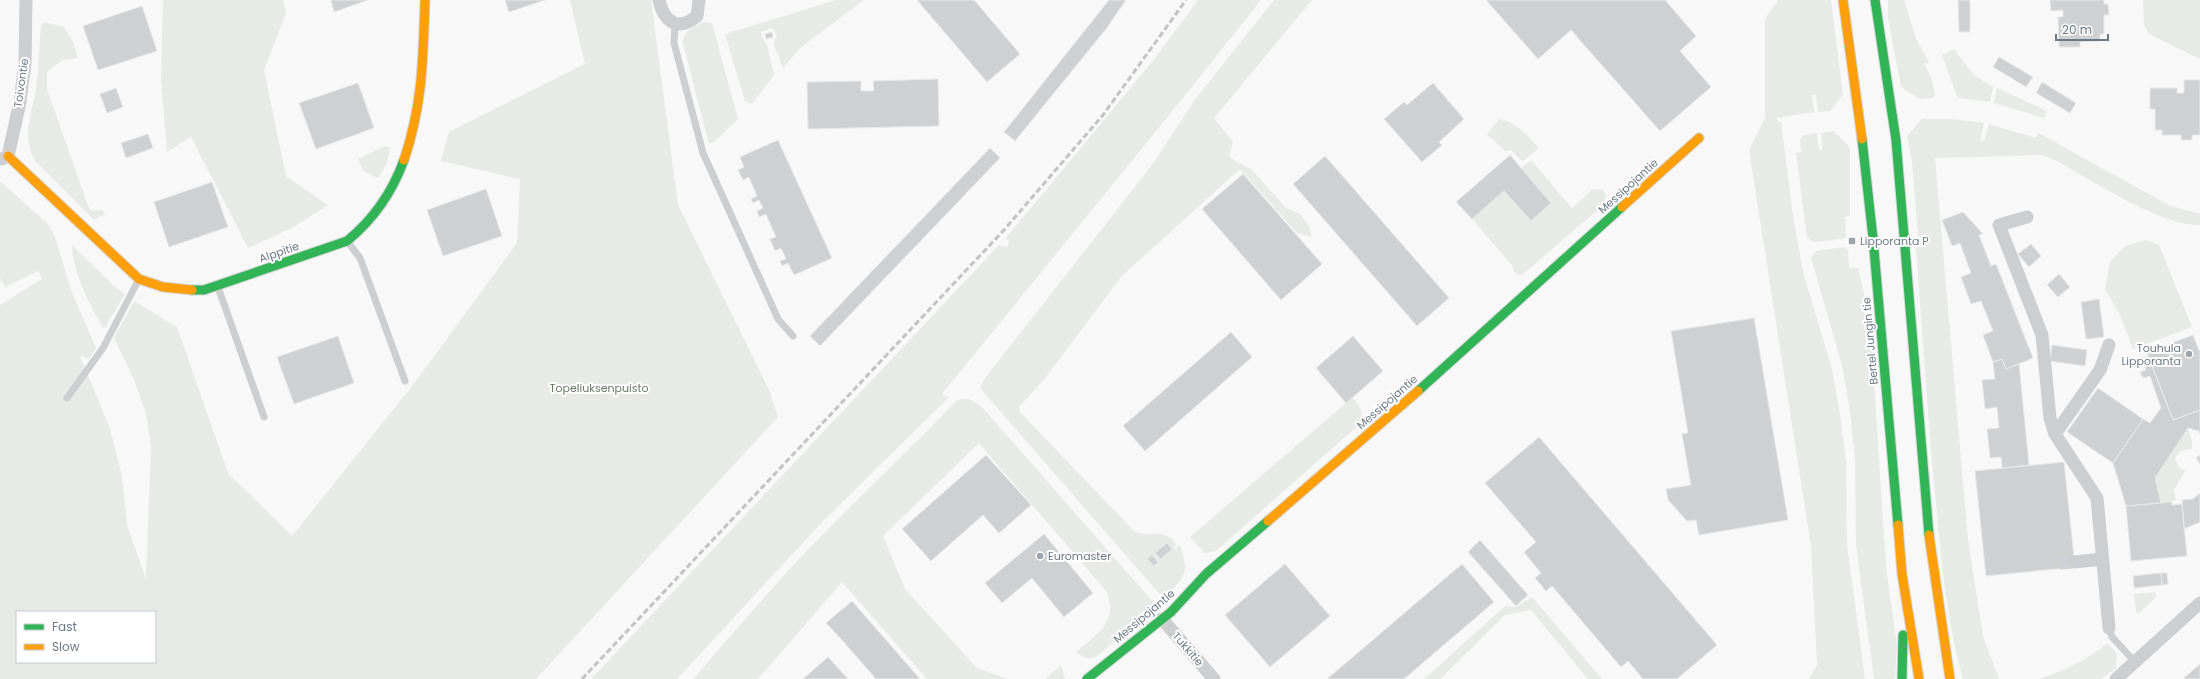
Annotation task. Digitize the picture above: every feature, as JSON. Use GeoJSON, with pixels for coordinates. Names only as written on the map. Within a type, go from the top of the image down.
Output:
{"type":"FeatureCollection","features":[{"type":"Feature","properties":{"kind":"main road","name":"Alppitie"},"geometry":{"type":"LineString","coordinates":[[4,157],[139,279],[162,288],[180,291],[204,290],[347,241],[359,233],[371,221],[385,202],[397,177],[413,128],[422,75],[425,0]]}},
{"type":"Feature","properties":{"kind":"main road","name":"Bertel Jungin tie"},"geometry":{"type":"LineString","coordinates":[[1843,0],[1857,94],[1873,238],[1902,574],[1920,679]]}},
{"type":"Feature","properties":{"kind":"main road"},"geometry":{"type":"LineString","coordinates":[[1875,0],[1890,89],[1896,140],[1930,548],[1938,614],[1950,679]]}},
{"type":"Feature","properties":{"kind":"main road","name":"Messipojantie"},"geometry":{"type":"LineString","coordinates":[[1087,679],[1162,618],[1206,574],[1392,414],[1699,138]]}},
{"type":"Feature","properties":{"kind":"main road"},"geometry":{"type":"LineString","coordinates":[[1902,574],[1902,679]]}},
{"type":"Feature","properties":{"kind":"street","name":"Toivontie"},"geometry":{"type":"LineString","coordinates":[[4,157],[20,102],[25,63],[26,0]]}},
{"type":"Feature","properties":{"kind":"street"},"geometry":{"type":"LineString","coordinates":[[660,0],[661,9],[668,19],[675,24],[689,23],[697,16],[699,0]]}},
{"type":"Feature","properties":{"kind":"street"},"geometry":{"type":"LineString","coordinates":[[2027,217],[1999,225],[2042,334],[2050,418],[2055,434],[2097,498],[2109,628]]}},
{"type":"Feature","properties":{"kind":"street"},"geometry":{"type":"LineString","coordinates":[[2055,434],[2100,370],[2109,345]]}},
{"type":"Feature","properties":{"kind":"street"},"geometry":{"type":"LineString","coordinates":[[2074,562],[2103,559]]}},
{"type":"Feature","properties":{"kind":"street"},"geometry":{"type":"LineString","coordinates":[[2116,679],[2200,603]]}},
{"type":"Feature","properties":{"kind":"street","name":"Tukkitie"},"geometry":{"type":"LineString","coordinates":[[1162,618],[1214,679]]}},
{"type":"Feature","properties":{"kind":"lane"},"geometry":{"type":"LineString","coordinates":[[675,24],[674,43],[703,153],[778,319],[793,336]]}},
{"type":"Feature","properties":{"kind":"lane"},"geometry":{"type":"LineString","coordinates":[[347,241],[360,258],[405,381]]}},
{"type":"Feature","properties":{"kind":"lane"},"geometry":{"type":"LineString","coordinates":[[67,398],[103,348],[139,279]]}},
{"type":"Feature","properties":{"kind":"lane"},"geometry":{"type":"LineString","coordinates":[[218,286],[264,417]]}},
{"type":"Feature","properties":{"kind":"lane"},"geometry":{"type":"LineString","coordinates":[[2109,628],[2112,636],[2135,662]]}},
{"type":"Feature","properties":{"kind":"green space"},"geometry":{"type":"Polygon","coordinates":[[[161,0],[283,0],[286,13],[264,70],[286,176],[328,205],[292,228],[248,248],[191,137],[167,152],[161,80],[163,1],[161,0]]]}},
{"type":"Feature","properties":{"kind":"green space","name":"Topeliuksenpuisto"},"geometry":{"type":"Polygon","coordinates":[[[570,0],[651,0],[678,205],[769,390],[778,417],[536,679],[0,679],[0,305],[42,279],[38,271],[5,287],[0,278],[0,181],[50,226],[56,240],[71,290],[96,348],[89,359],[80,356],[110,429],[122,476],[127,525],[146,579],[151,447],[146,414],[133,377],[114,338],[134,301],[177,327],[228,473],[292,536],[413,385],[517,243],[520,179],[441,161],[449,132],[585,64],[570,0]]]}},
{"type":"Feature","properties":{"kind":"green space"},"geometry":{"type":"Polygon","coordinates":[[[836,0],[864,0],[800,48],[783,68],[773,43],[777,35],[772,28],[761,32],[767,45],[774,75],[752,104],[745,101],[725,34],[836,0]]]}},
{"type":"Feature","properties":{"kind":"green space"},"geometry":{"type":"Polygon","coordinates":[[[1198,0],[1261,0],[942,394],[949,397],[824,520],[677,679],[591,679],[999,245],[1007,247],[1009,242],[1006,238],[1152,62],[1198,0]]]}},
{"type":"Feature","properties":{"kind":"green space"},"geometry":{"type":"Polygon","coordinates":[[[1274,0],[1312,0],[1214,118],[1233,142],[1229,156],[1238,163],[1251,169],[1286,208],[1300,214],[1309,226],[1312,237],[1297,233],[1240,169],[1121,277],[1045,378],[1019,407],[1020,412],[1134,531],[1146,534],[1162,534],[1167,536],[1172,539],[1176,545],[1173,547],[1175,549],[1180,545],[1185,563],[1184,575],[1163,598],[980,388],[985,378],[1152,165],[1197,97],[1274,0]]]}},
{"type":"Feature","properties":{"kind":"green space"},"geometry":{"type":"Polygon","coordinates":[[[1778,0],[1831,0],[1843,95],[1830,111],[1818,112],[1816,95],[1812,95],[1814,112],[1777,118],[1778,122],[1781,122],[1793,216],[1804,276],[1832,369],[1840,414],[1846,462],[1847,545],[1865,679],[1809,679],[1817,665],[1811,546],[1749,150],[1765,118],[1765,19],[1778,0]]]}},
{"type":"Feature","properties":{"kind":"green space"},"geometry":{"type":"Polygon","coordinates":[[[1888,0],[1904,0],[1916,39],[1929,62],[1924,64],[1932,79],[1935,95],[1932,98],[1920,99],[1901,87],[1888,18],[1888,0]]]}},
{"type":"Feature","properties":{"kind":"green space"},"geometry":{"type":"Polygon","coordinates":[[[2143,0],[2200,0],[2200,59],[2149,34],[2144,25],[2143,0]]]}},
{"type":"Feature","properties":{"kind":"green space"},"geometry":{"type":"Polygon","coordinates":[[[44,22],[64,27],[73,42],[78,58],[62,60],[47,72],[47,89],[88,206],[92,211],[103,210],[105,214],[94,220],[35,161],[31,151],[28,132],[29,122],[37,82],[41,26],[44,22]]]}},
{"type":"Feature","properties":{"kind":"green space"},"geometry":{"type":"Polygon","coordinates":[[[705,22],[712,23],[738,119],[714,142],[709,144],[683,44],[683,39],[690,29],[705,22]]]}},
{"type":"Feature","properties":{"kind":"green space"},"geometry":{"type":"Polygon","coordinates":[[[1954,49],[1974,75],[1993,87],[1990,102],[1960,98],[1957,96],[1942,55],[1954,49]]]}},
{"type":"Feature","properties":{"kind":"green space"},"geometry":{"type":"Polygon","coordinates":[[[1997,88],[2047,111],[2044,118],[1994,103],[1997,88]]]}},
{"type":"Feature","properties":{"kind":"green space"},"geometry":{"type":"Polygon","coordinates":[[[1499,119],[1516,126],[1539,148],[1523,161],[1511,150],[1505,151],[1487,134],[1499,119]]]}},
{"type":"Feature","properties":{"kind":"green space"},"geometry":{"type":"Polygon","coordinates":[[[1922,119],[1951,119],[1984,123],[1980,140],[1984,141],[1989,124],[2036,138],[2038,133],[2171,206],[2200,214],[2200,225],[2184,223],[2166,218],[2146,210],[2106,190],[2055,160],[2042,155],[1935,158],[1968,540],[1983,636],[1999,679],[1963,679],[1953,639],[1943,576],[1928,415],[1916,248],[1919,247],[1912,162],[1907,136],[1922,119]]]}},
{"type":"Feature","properties":{"kind":"green space"},"geometry":{"type":"Polygon","coordinates":[[[1834,131],[1848,145],[1850,150],[1850,216],[1845,217],[1846,236],[1843,239],[1813,242],[1807,238],[1796,153],[1801,152],[1800,139],[1804,135],[1817,133],[1819,150],[1823,149],[1821,133],[1834,131]]]}},
{"type":"Feature","properties":{"kind":"green space"},"geometry":{"type":"Polygon","coordinates":[[[385,146],[390,148],[387,164],[378,178],[363,171],[358,159],[385,146]]]}},
{"type":"Feature","properties":{"kind":"green space"},"geometry":{"type":"Polygon","coordinates":[[[1531,160],[1572,208],[1593,189],[1603,190],[1606,196],[1601,207],[1522,275],[1518,275],[1514,272],[1512,265],[1472,219],[1504,191],[1530,221],[1551,203],[1521,168],[1531,160]]]}},
{"type":"Feature","properties":{"kind":"green space"},"geometry":{"type":"Polygon","coordinates":[[[2146,240],[2159,245],[2192,327],[2133,349],[2120,315],[2105,289],[2110,262],[2125,246],[2146,240]]]}},
{"type":"Feature","properties":{"kind":"green space"},"geometry":{"type":"Polygon","coordinates":[[[72,245],[113,285],[125,294],[104,329],[83,289],[75,266],[72,245]]]}},
{"type":"Feature","properties":{"kind":"green space"},"geometry":{"type":"Polygon","coordinates":[[[1844,247],[1848,250],[1849,268],[1858,268],[1870,320],[1886,567],[1897,645],[1895,679],[1874,679],[1856,545],[1855,461],[1850,411],[1842,365],[1811,258],[1816,251],[1844,247]]]}},
{"type":"Feature","properties":{"kind":"green space"},"geometry":{"type":"Polygon","coordinates":[[[1353,397],[1361,410],[1362,422],[1216,551],[1205,553],[1190,537],[1353,397]]]}},
{"type":"Feature","properties":{"kind":"green space"},"geometry":{"type":"Polygon","coordinates":[[[961,399],[969,399],[981,406],[1154,603],[1153,608],[1096,657],[1085,658],[1076,652],[1104,627],[1108,620],[1110,603],[1107,592],[979,443],[883,536],[905,589],[977,668],[1007,679],[927,679],[842,582],[758,679],[693,679],[811,546],[956,401],[961,399]]]}},
{"type":"Feature","properties":{"kind":"green space"},"geometry":{"type":"Polygon","coordinates":[[[2188,428],[2192,441],[2192,449],[2180,451],[2175,458],[2178,467],[2185,471],[2174,490],[2176,500],[2161,503],[2155,478],[2188,428]]]}},
{"type":"Feature","properties":{"kind":"green space"},"geometry":{"type":"Polygon","coordinates":[[[2155,592],[2156,597],[2138,614],[2136,611],[2134,594],[2155,592]]]}},
{"type":"Feature","properties":{"kind":"green space"},"geometry":{"type":"Polygon","coordinates":[[[1532,597],[1602,679],[1588,679],[1531,610],[1505,615],[1440,679],[1424,679],[1505,606],[1516,607],[1532,597]]]}},
{"type":"Feature","properties":{"kind":"green space"},"geometry":{"type":"Polygon","coordinates":[[[2108,643],[2117,654],[2116,668],[2101,679],[2039,679],[2075,664],[2092,655],[2108,643]]]}},
{"type":"Feature","properties":{"kind":"green space"},"geometry":{"type":"Polygon","coordinates":[[[1061,665],[1065,679],[1045,679],[1061,665]]]}},
{"type":"Feature","properties":{"kind":"building"},"geometry":{"type":"Polygon","coordinates":[[[331,0],[368,0],[334,12],[331,0]]]}},
{"type":"Feature","properties":{"kind":"building"},"geometry":{"type":"Polygon","coordinates":[[[505,0],[545,0],[509,12],[505,0]]]}},
{"type":"Feature","properties":{"kind":"building"},"geometry":{"type":"Polygon","coordinates":[[[917,0],[974,0],[1020,54],[987,82],[917,0]]]}},
{"type":"Feature","properties":{"kind":"building"},"geometry":{"type":"Polygon","coordinates":[[[1109,0],[1126,0],[1106,29],[1015,141],[1004,132],[1109,0]]]}},
{"type":"Feature","properties":{"kind":"building"},"geometry":{"type":"Polygon","coordinates":[[[1486,0],[1665,0],[1696,36],[1680,51],[1711,87],[1660,131],[1571,30],[1538,59],[1486,0]]]}},
{"type":"Feature","properties":{"kind":"building"},"geometry":{"type":"Polygon","coordinates":[[[1958,0],[1970,0],[1970,32],[1959,32],[1958,0]]]}},
{"type":"Feature","properties":{"kind":"building"},"geometry":{"type":"Polygon","coordinates":[[[2050,0],[2104,0],[2104,4],[2108,4],[2109,15],[2104,15],[2104,34],[2100,34],[2100,41],[2080,42],[2080,47],[2059,47],[2058,17],[2063,17],[2063,10],[2051,11],[2050,0]]]}},
{"type":"Feature","properties":{"kind":"building"},"geometry":{"type":"Polygon","coordinates":[[[142,6],[157,51],[98,70],[83,26],[142,6]]]}},
{"type":"Feature","properties":{"kind":"building"},"geometry":{"type":"Polygon","coordinates":[[[772,32],[773,37],[766,39],[765,34],[772,32]]]}},
{"type":"Feature","properties":{"kind":"building"},"geometry":{"type":"Polygon","coordinates":[[[1999,57],[2033,77],[2026,87],[1993,67],[1999,57]]]}},
{"type":"Feature","properties":{"kind":"building"},"geometry":{"type":"Polygon","coordinates":[[[938,79],[939,126],[808,129],[807,82],[861,81],[861,91],[874,91],[873,81],[938,79]]]}},
{"type":"Feature","properties":{"kind":"building"},"geometry":{"type":"Polygon","coordinates":[[[2184,80],[2200,80],[2200,135],[2192,135],[2192,140],[2181,140],[2181,135],[2162,135],[2162,130],[2155,130],[2155,109],[2150,109],[2150,88],[2177,88],[2177,93],[2184,93],[2184,80]]]}},
{"type":"Feature","properties":{"kind":"building"},"geometry":{"type":"Polygon","coordinates":[[[2042,82],[2076,103],[2070,113],[2036,93],[2042,82]]]}},
{"type":"Feature","properties":{"kind":"building"},"geometry":{"type":"Polygon","coordinates":[[[358,83],[374,128],[316,149],[299,103],[358,83]]]}},
{"type":"Feature","properties":{"kind":"building"},"geometry":{"type":"Polygon","coordinates":[[[1433,83],[1464,119],[1439,142],[1442,145],[1422,162],[1384,119],[1404,102],[1407,105],[1433,83]]]}},
{"type":"Feature","properties":{"kind":"building"},"geometry":{"type":"Polygon","coordinates":[[[116,88],[123,107],[107,113],[100,94],[116,88]]]}},
{"type":"Feature","properties":{"kind":"building"},"geometry":{"type":"Polygon","coordinates":[[[148,134],[153,148],[126,158],[121,143],[148,134]]]}},
{"type":"Feature","properties":{"kind":"building"},"geometry":{"type":"Polygon","coordinates":[[[778,140],[832,258],[794,275],[788,263],[782,266],[780,261],[786,259],[781,248],[775,251],[770,239],[776,237],[766,214],[759,217],[757,211],[763,208],[759,200],[753,203],[751,199],[757,196],[749,177],[743,180],[738,170],[744,167],[740,157],[778,140]]]}},
{"type":"Feature","properties":{"kind":"building"},"geometry":{"type":"Polygon","coordinates":[[[990,148],[1000,158],[820,346],[810,336],[990,148]]]}},
{"type":"Feature","properties":{"kind":"building"},"geometry":{"type":"Polygon","coordinates":[[[1510,155],[1551,203],[1531,221],[1504,191],[1472,219],[1456,202],[1510,155]]]}},
{"type":"Feature","properties":{"kind":"building"},"geometry":{"type":"Polygon","coordinates":[[[1325,156],[1449,298],[1417,326],[1293,184],[1325,156]]]}},
{"type":"Feature","properties":{"kind":"building"},"geometry":{"type":"Polygon","coordinates":[[[1243,174],[1322,264],[1281,300],[1202,209],[1243,174]]]}},
{"type":"Feature","properties":{"kind":"building"},"geometry":{"type":"Polygon","coordinates":[[[212,182],[228,227],[169,247],[154,202],[212,182]]]}},
{"type":"Feature","properties":{"kind":"building"},"geometry":{"type":"Polygon","coordinates":[[[486,189],[502,236],[443,256],[427,210],[486,189]]]}},
{"type":"Feature","properties":{"kind":"building"},"geometry":{"type":"Polygon","coordinates":[[[1963,212],[1983,234],[1979,235],[1991,266],[1996,264],[2033,358],[2006,369],[2002,359],[1993,362],[1983,335],[1993,331],[1981,301],[1971,304],[1961,277],[1971,273],[1960,243],[1952,246],[1942,220],[1963,212]]]}},
{"type":"Feature","properties":{"kind":"building"},"geometry":{"type":"Polygon","coordinates":[[[2031,244],[2041,256],[2029,267],[2018,254],[2031,244]]]}},
{"type":"Feature","properties":{"kind":"building"},"geometry":{"type":"Polygon","coordinates":[[[2059,274],[2070,287],[2058,297],[2047,285],[2059,274]]]}},
{"type":"Feature","properties":{"kind":"building"},"geometry":{"type":"Polygon","coordinates":[[[2099,299],[2104,337],[2086,339],[2081,302],[2099,299]]]}},
{"type":"Feature","properties":{"kind":"building"},"geometry":{"type":"Polygon","coordinates":[[[1754,318],[1788,520],[1699,535],[1696,520],[1687,521],[1668,500],[1666,489],[1691,485],[1682,434],[1688,433],[1671,331],[1754,318]]]}},
{"type":"Feature","properties":{"kind":"building"},"geometry":{"type":"Polygon","coordinates":[[[1231,332],[1252,357],[1145,451],[1123,426],[1231,332]]]}},
{"type":"Feature","properties":{"kind":"building"},"geometry":{"type":"Polygon","coordinates":[[[2193,335],[2200,353],[2200,410],[2173,420],[2147,352],[2193,335]]]}},
{"type":"Feature","properties":{"kind":"building"},"geometry":{"type":"Polygon","coordinates":[[[338,336],[354,383],[294,404],[277,357],[338,336]]]}},
{"type":"Feature","properties":{"kind":"building"},"geometry":{"type":"Polygon","coordinates":[[[1353,336],[1383,371],[1346,403],[1316,368],[1353,336]]]}},
{"type":"Feature","properties":{"kind":"building"},"geometry":{"type":"Polygon","coordinates":[[[2052,345],[2087,350],[2085,366],[2050,361],[2052,345]]]}},
{"type":"Feature","properties":{"kind":"building"},"geometry":{"type":"Polygon","coordinates":[[[2148,356],[2173,420],[2200,410],[2200,434],[2199,431],[2188,428],[2155,478],[2161,503],[2126,506],[2113,463],[2143,419],[2150,423],[2161,408],[2150,376],[2143,378],[2140,372],[2146,370],[2142,358],[2148,356]]]}},
{"type":"Feature","properties":{"kind":"building"},"geometry":{"type":"Polygon","coordinates":[[[2002,359],[2006,369],[2019,364],[2029,465],[2002,468],[2001,457],[1990,458],[1987,429],[1999,428],[1997,407],[1985,409],[1982,380],[1995,379],[1993,362],[2002,359]]]}},
{"type":"Feature","properties":{"kind":"building"},"geometry":{"type":"Polygon","coordinates":[[[2098,388],[2143,419],[2113,463],[2067,432],[2098,388]]]}},
{"type":"Feature","properties":{"kind":"building"},"geometry":{"type":"Polygon","coordinates":[[[1539,437],[1717,645],[1677,679],[1643,679],[1628,661],[1621,667],[1552,586],[1546,591],[1535,578],[1541,573],[1524,552],[1536,542],[1485,483],[1539,437]]]}},
{"type":"Feature","properties":{"kind":"building"},"geometry":{"type":"Polygon","coordinates":[[[986,455],[1031,505],[999,533],[983,515],[931,561],[902,529],[986,455]]]}},
{"type":"Feature","properties":{"kind":"building"},"geometry":{"type":"Polygon","coordinates":[[[2200,455],[2200,464],[2196,458],[2200,455]]]}},
{"type":"Feature","properties":{"kind":"building"},"geometry":{"type":"Polygon","coordinates":[[[2064,462],[2075,567],[1986,576],[1975,471],[2064,462]]]}},
{"type":"Feature","properties":{"kind":"building"},"geometry":{"type":"Polygon","coordinates":[[[2200,493],[2200,522],[2184,529],[2182,500],[2193,499],[2200,493]]]}},
{"type":"Feature","properties":{"kind":"building"},"geometry":{"type":"Polygon","coordinates":[[[2172,502],[2172,505],[2182,504],[2187,556],[2131,561],[2126,506],[2172,502]]]}},
{"type":"Feature","properties":{"kind":"building","name":"Euromaster"},"geometry":{"type":"Polygon","coordinates":[[[1044,534],[1093,593],[1064,617],[1032,578],[1002,603],[985,583],[1044,534]]]}},
{"type":"Feature","properties":{"kind":"building"},"geometry":{"type":"Polygon","coordinates":[[[1480,540],[1528,595],[1516,606],[1468,552],[1480,540]]]}},
{"type":"Feature","properties":{"kind":"building"},"geometry":{"type":"Polygon","coordinates":[[[1167,543],[1172,549],[1161,559],[1155,553],[1167,543]]]}},
{"type":"Feature","properties":{"kind":"building"},"geometry":{"type":"Polygon","coordinates":[[[1152,555],[1158,562],[1154,566],[1147,559],[1152,555]]]}},
{"type":"Feature","properties":{"kind":"building"},"geometry":{"type":"Polygon","coordinates":[[[1285,564],[1330,616],[1270,667],[1225,615],[1285,564]]]}},
{"type":"Feature","properties":{"kind":"building"},"geometry":{"type":"Polygon","coordinates":[[[1462,564],[1494,602],[1404,679],[1327,679],[1462,564]]]}},
{"type":"Feature","properties":{"kind":"building"},"geometry":{"type":"Polygon","coordinates":[[[2161,573],[2162,585],[2134,588],[2133,576],[2161,573]]]}},
{"type":"Feature","properties":{"kind":"building"},"geometry":{"type":"Polygon","coordinates":[[[2161,573],[2167,573],[2168,584],[2162,585],[2161,573]]]}},
{"type":"Feature","properties":{"kind":"building"},"geometry":{"type":"Polygon","coordinates":[[[852,601],[920,679],[876,679],[826,623],[852,601]]]}},
{"type":"Feature","properties":{"kind":"building"},"geometry":{"type":"Polygon","coordinates":[[[828,657],[848,679],[803,679],[828,657]]]}},
{"type":"Feature","properties":{"kind":"building"},"geometry":{"type":"Polygon","coordinates":[[[2200,664],[2200,679],[2183,679],[2200,664]]]}},
{"type":"Feature","properties":{"kind":"tunnel"},"geometry":{"type":"LineString","coordinates":[[2059,563],[2074,562]]}},
{"type":"Feature","properties":{"kind":"railway"},"geometry":{"type":"LineString","coordinates":[[582,679],[1004,230],[1103,115],[1186,0]]}},
{"type":"Feature","properties":{"kind":"traffic: fast"},"geometry":{"type":"LineString","coordinates":[[1875,0],[1896,140],[1929,535]]}},
{"type":"Feature","properties":{"kind":"traffic: fast"},"geometry":{"type":"LineString","coordinates":[[1862,139],[1873,238],[1898,525]]}},
{"type":"Feature","properties":{"kind":"traffic: fast"},"geometry":{"type":"LineString","coordinates":[[192,290],[204,290],[347,241],[366,224],[381,205],[394,183],[404,160]]}},
{"type":"Feature","properties":{"kind":"traffic: fast"},"geometry":{"type":"LineString","coordinates":[[1418,391],[1622,207]]}},
{"type":"Feature","properties":{"kind":"traffic: fast"},"geometry":{"type":"LineString","coordinates":[[1087,679],[1171,612],[1206,574],[1268,521]]}},
{"type":"Feature","properties":{"kind":"traffic: fast"},"geometry":{"type":"LineString","coordinates":[[1902,679],[1903,635]]}},
{"type":"Feature","properties":{"kind":"traffic: slow"},"geometry":{"type":"LineString","coordinates":[[404,160],[415,120],[421,81],[425,0]]}},
{"type":"Feature","properties":{"kind":"traffic: slow"},"geometry":{"type":"LineString","coordinates":[[1843,0],[1862,139]]}},
{"type":"Feature","properties":{"kind":"traffic: slow"},"geometry":{"type":"LineString","coordinates":[[1622,207],[1699,138]]}},
{"type":"Feature","properties":{"kind":"traffic: slow"},"geometry":{"type":"LineString","coordinates":[[8,156],[139,279],[163,287],[192,290]]}},
{"type":"Feature","properties":{"kind":"traffic: slow"},"geometry":{"type":"LineString","coordinates":[[1268,521],[1418,391]]}},
{"type":"Feature","properties":{"kind":"traffic: slow"},"geometry":{"type":"LineString","coordinates":[[1898,525],[1902,574],[1919,679]]}},
{"type":"Feature","properties":{"kind":"traffic: slow"},"geometry":{"type":"LineString","coordinates":[[1929,535],[1950,679]]}},
{"type":"Feature","properties":{"kind":"place","name":"Lipporanta P"},"geometry":{"type":"Point","coordinates":[1852,241]}},
{"type":"Feature","properties":{"kind":"place","name":"Touhula Lipporanta"},"geometry":{"type":"Point","coordinates":[2189,354]}},
{"type":"Feature","properties":{"kind":"place","name":"Euromaster"},"geometry":{"type":"Point","coordinates":[1040,556]}}]}
